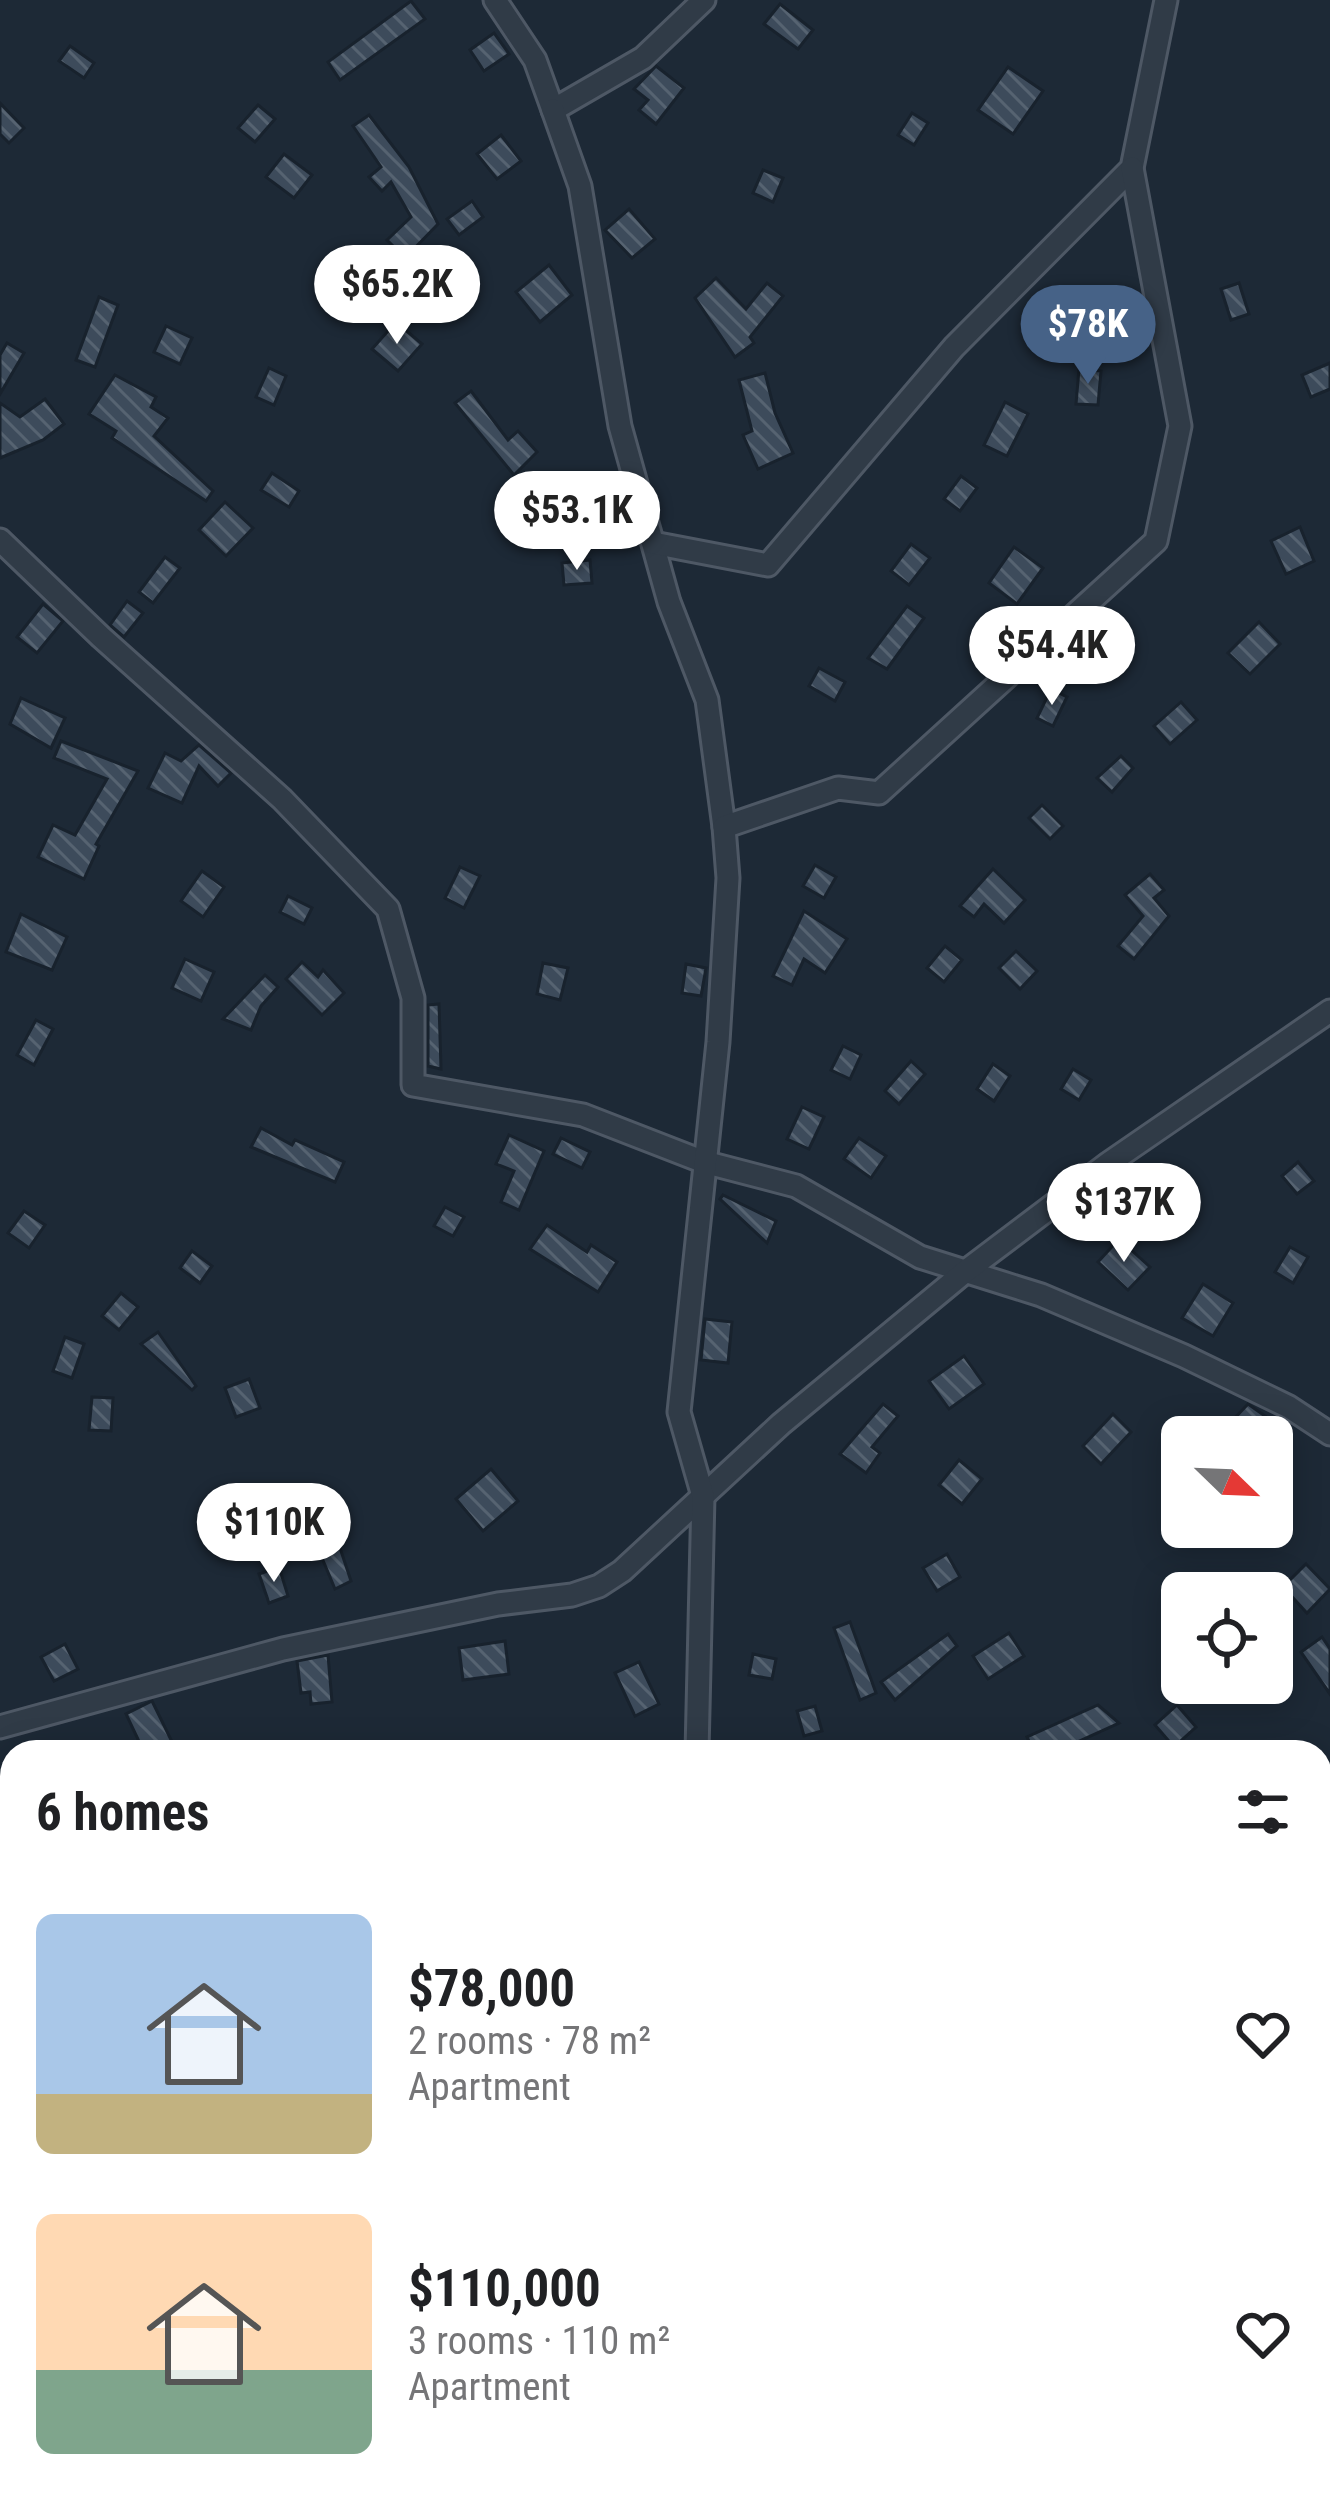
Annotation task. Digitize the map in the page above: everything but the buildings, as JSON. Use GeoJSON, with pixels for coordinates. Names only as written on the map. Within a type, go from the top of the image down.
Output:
{"type":"FeatureCollection","features":[{"type":"Feature","properties":{"kind":"street"},"geometry":{"type":"LineString","coordinates":[[495,0],[535,60],[580,186],[620,426],[669,602],[707,700],[724,827],[728,878],[719,1018],[679,1412],[703,1496],[698,1740]]}},
{"type":"Feature","properties":{"kind":"street"},"geometry":{"type":"LineString","coordinates":[[553,110],[643,58],[704,0]]}},
{"type":"Feature","properties":{"kind":"street"},"geometry":{"type":"LineString","coordinates":[[724,827],[838,788],[879,793],[1156,541],[1180,426],[1132,168],[1166,0]]}},
{"type":"Feature","properties":{"kind":"street"},"geometry":{"type":"LineString","coordinates":[[652,543],[768,565],[954,347],[1132,168]]}},
{"type":"Feature","properties":{"kind":"street"},"geometry":{"type":"LineString","coordinates":[[0,540],[100,637],[282,799],[388,909],[413,998],[412,1085],[583,1115],[704,1162],[796,1186],[920,1257],[1042,1295],[1184,1356],[1289,1407],[1330,1434]]}},
{"type":"Feature","properties":{"kind":"street"},"geometry":{"type":"LineString","coordinates":[[0,1727],[284,1649],[599,1586],[622,1571],[781,1424],[966,1271],[1109,1162],[1330,1011]]}}]}
